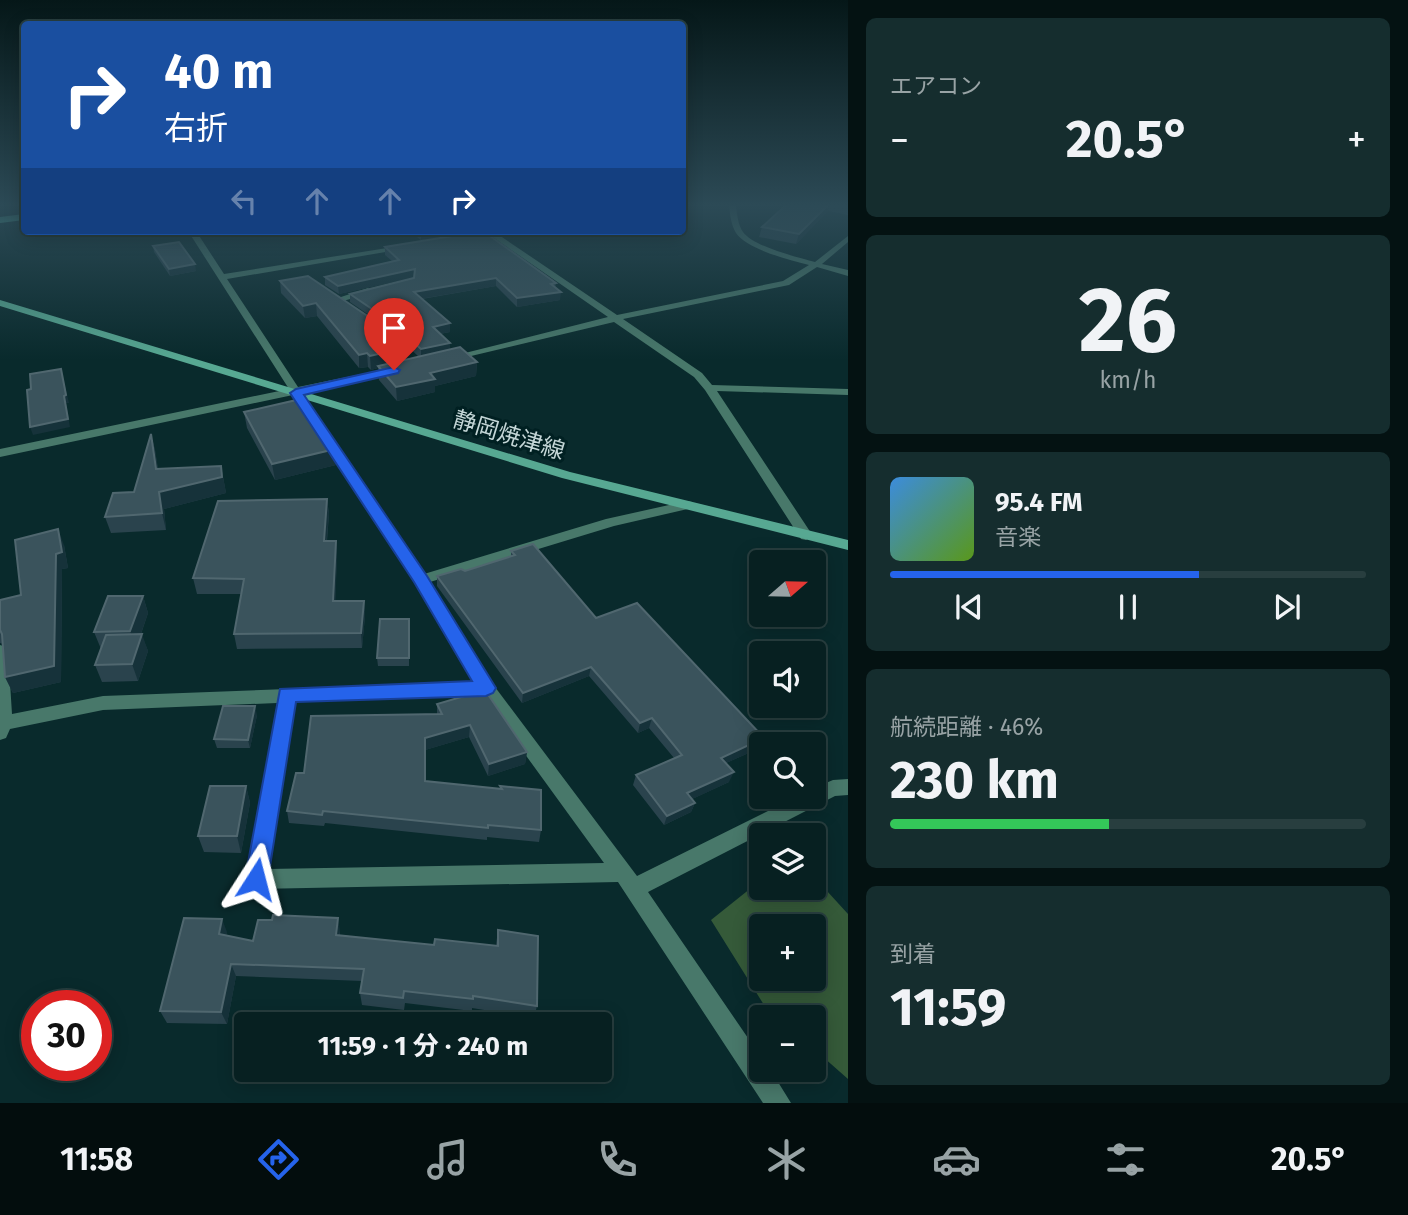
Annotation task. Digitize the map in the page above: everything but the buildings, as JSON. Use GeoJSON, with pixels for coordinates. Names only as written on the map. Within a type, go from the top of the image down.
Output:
{"type":"FeatureCollection","features":[{"type":"Feature","properties":{"kind":"main road","name":"静岡焼津線"},"geometry":{"type":"LineString","coordinates":[[0,303],[566,475],[848,545]]}},
{"type":"Feature","properties":{"kind":"street"},"geometry":{"type":"LineString","coordinates":[[209,256],[421,580],[486,688],[628,880],[778,1103]]}},
{"type":"Feature","properties":{"kind":"street"},"geometry":{"type":"LineString","coordinates":[[222,277],[315,266],[361,256]]}},
{"type":"Feature","properties":{"kind":"street"},"geometry":{"type":"LineString","coordinates":[[525,256],[698,375],[806,536]]}},
{"type":"Feature","properties":{"kind":"street"},"geometry":{"type":"LineString","coordinates":[[789,256],[848,273]]}},
{"type":"Feature","properties":{"kind":"street"},"geometry":{"type":"LineString","coordinates":[[432,362],[617,318],[786,283],[826,256]]}},
{"type":"Feature","properties":{"kind":"street"},"geometry":{"type":"LineString","coordinates":[[345,306],[331,297],[373,290]]}},
{"type":"Feature","properties":{"kind":"street"},"geometry":{"type":"LineString","coordinates":[[0,453],[405,368]]}},
{"type":"Feature","properties":{"kind":"street"},"geometry":{"type":"LineString","coordinates":[[709,388],[848,392]]}},
{"type":"Feature","properties":{"kind":"street"},"geometry":{"type":"LineString","coordinates":[[421,580],[611,522],[687,505]]}},
{"type":"Feature","properties":{"kind":"street"},"geometry":{"type":"LineString","coordinates":[[0,661],[2,728],[103,703],[486,688]]}},
{"type":"Feature","properties":{"kind":"street"},"geometry":{"type":"LineString","coordinates":[[287,695],[256,879],[628,880],[833,788],[848,787]]}},
{"type":"Feature","properties":{"kind":"green space"},"geometry":{"type":"Polygon","coordinates":[[[749,890],[749,900],[826,900],[826,890],[848,914],[848,1079],[826,1060],[826,1005],[764,1005],[755,991],[826,991],[826,914],[749,914],[749,981],[711,920],[749,890]]]}},
{"type":"Feature","properties":{"kind":"route"},"geometry":{"type":"LineString","coordinates":[[256,879],[287,695],[486,688],[421,580],[296,393],[394,370]]}}]}
